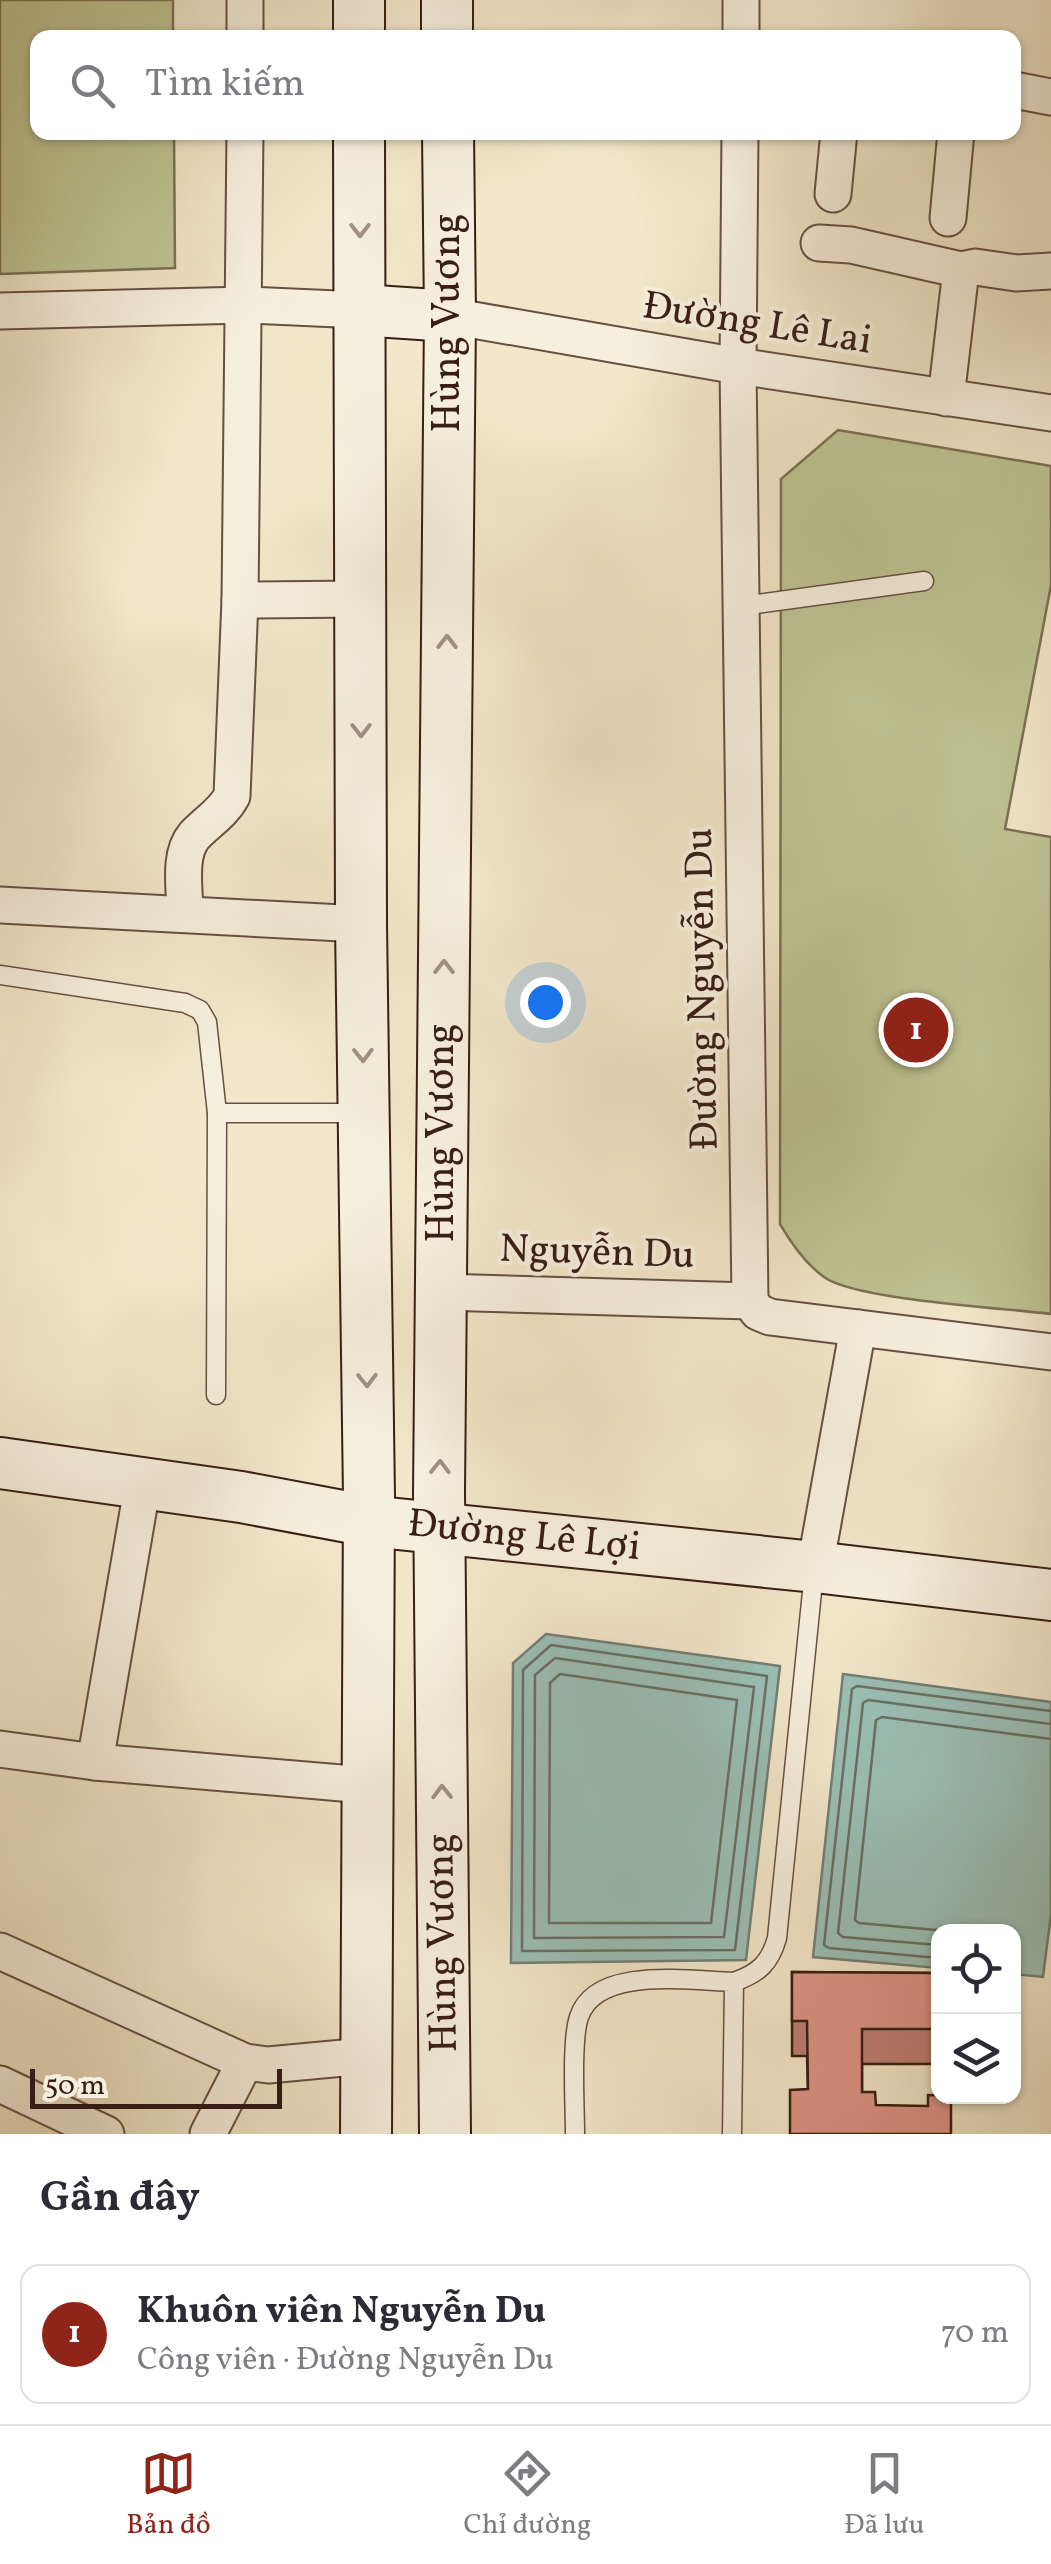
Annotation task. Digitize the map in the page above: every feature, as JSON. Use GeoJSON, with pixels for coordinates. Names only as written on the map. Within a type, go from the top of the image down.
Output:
{"type":"FeatureCollection","features":[{"type":"Feature","properties":{"kind":"main road"},"geometry":{"type":"LineString","coordinates":[[359,0],[359,30]]}},
{"type":"Feature","properties":{"kind":"main road"},"geometry":{"type":"LineString","coordinates":[[447,0],[448,30]]}},
{"type":"Feature","properties":{"kind":"main road","name":"Hùng Vương"},"geometry":{"type":"LineString","coordinates":[[359,140],[361,924],[368,1521],[366,2134]]}},
{"type":"Feature","properties":{"kind":"main road","name":"Hùng Vương"},"geometry":{"type":"LineString","coordinates":[[445,2134],[440,1528],[448,140]]}},
{"type":"Feature","properties":{"kind":"main road"},"geometry":{"type":"LineString","coordinates":[[360,310],[450,316]]}},
{"type":"Feature","properties":{"kind":"main road","name":"Đường Lê Lợi"},"geometry":{"type":"LineString","coordinates":[[0,1463],[368,1521],[1051,1595]]}},
{"type":"Feature","properties":{"kind":"street"},"geometry":{"type":"LineString","coordinates":[[245,0],[245,30]]}},
{"type":"Feature","properties":{"kind":"street"},"geometry":{"type":"LineString","coordinates":[[741,0],[741,30]]}},
{"type":"Feature","properties":{"kind":"street"},"geometry":{"type":"LineString","coordinates":[[1021,91],[1051,97]]}},
{"type":"Feature","properties":{"kind":"street"},"geometry":{"type":"LineString","coordinates":[[185,914],[185,851],[192,838],[225,809],[232,796],[240,600],[246,140]]}},
{"type":"Feature","properties":{"kind":"street","name":"Đường Nguyễn Du"},"geometry":{"type":"LineString","coordinates":[[740,140],[738,366],[750,1301]]}},
{"type":"Feature","properties":{"kind":"street"},"geometry":{"type":"LineString","coordinates":[[834,194],[838,140]]}},
{"type":"Feature","properties":{"kind":"street"},"geometry":{"type":"LineString","coordinates":[[948,218],[955,140]]}},
{"type":"Feature","properties":{"kind":"street"},"geometry":{"type":"LineString","coordinates":[[819,243],[851,245],[961,270],[974,267],[1016,273],[1051,271]]}},
{"type":"Feature","properties":{"kind":"street"},"geometry":{"type":"LineString","coordinates":[[946,398],[961,270]]}},
{"type":"Feature","properties":{"kind":"street"},"geometry":{"type":"LineString","coordinates":[[0,311],[246,305],[360,310]]}},
{"type":"Feature","properties":{"kind":"street","name":"Đường Lê Lai"},"geometry":{"type":"LineString","coordinates":[[450,316],[1051,414]]}},
{"type":"Feature","properties":{"kind":"street"},"geometry":{"type":"LineString","coordinates":[[240,600],[360,600]]}},
{"type":"Feature","properties":{"kind":"street"},"geometry":{"type":"LineString","coordinates":[[0,905],[361,924]]}},
{"type":"Feature","properties":{"kind":"street","name":"Nguyễn Du"},"geometry":{"type":"LineString","coordinates":[[441,1292],[750,1301]]}},
{"type":"Feature","properties":{"kind":"street"},"geometry":{"type":"LineString","coordinates":[[750,1301],[758,1312],[770,1317],[1051,1352]]}},
{"type":"Feature","properties":{"kind":"street"},"geometry":{"type":"LineString","coordinates":[[815,1567],[858,1328]]}},
{"type":"Feature","properties":{"kind":"street"},"geometry":{"type":"LineString","coordinates":[[96,1762],[143,1483]]}},
{"type":"Feature","properties":{"kind":"street"},"geometry":{"type":"LineString","coordinates":[[0,1749],[96,1762],[365,1784]]}},
{"type":"Feature","properties":{"kind":"street"},"geometry":{"type":"LineString","coordinates":[[0,1951],[245,2062],[268,2065],[365,2056]]}},
{"type":"Feature","properties":{"kind":"street"},"geometry":{"type":"LineString","coordinates":[[208,2134],[245,2062]]}},
{"type":"Feature","properties":{"kind":"street"},"geometry":{"type":"LineString","coordinates":[[0,2084],[106,2134]]}},
{"type":"Feature","properties":{"kind":"lane"},"geometry":{"type":"LineString","coordinates":[[742,606],[924,581]]}},
{"type":"Feature","properties":{"kind":"lane"},"geometry":{"type":"LineString","coordinates":[[0,975],[185,1002],[200,1010],[208,1022],[217,1113],[216,1395]]}},
{"type":"Feature","properties":{"kind":"lane"},"geometry":{"type":"LineString","coordinates":[[217,1113],[363,1113]]}},
{"type":"Feature","properties":{"kind":"lane"},"geometry":{"type":"LineString","coordinates":[[575,2134],[578,2017],[590,1998],[610,1985],[642,1980],[734,1982],[751,1976],[770,1960],[777,1938],[815,1567]]}},
{"type":"Feature","properties":{"kind":"lane"},"geometry":{"type":"LineString","coordinates":[[732,2134],[734,1982]]}},
{"type":"Feature","properties":{"kind":"green space"},"geometry":{"type":"Polygon","coordinates":[[[0,0],[173,0],[173,30],[30,30],[30,140],[174,140],[175,268],[0,274],[0,0]]]}},
{"type":"Feature","properties":{"kind":"green space"},"geometry":{"type":"Polygon","coordinates":[[[838,430],[1051,466],[1051,585],[1005,829],[1051,837],[1051,1314],[932,1302],[841,1285],[811,1266],[780,1224],[781,479],[838,430]]]}},
{"type":"Feature","properties":{"kind":"water"},"geometry":{"type":"Polygon","coordinates":[[[546,1634],[780,1666],[746,1960],[511,1963],[513,1663],[546,1634]]]}},
{"type":"Feature","properties":{"kind":"water"},"geometry":{"type":"Polygon","coordinates":[[[843,1674],[1051,1702],[1051,1914],[1043,1977],[1021,1975],[1021,1924],[931,1924],[931,1967],[813,1957],[843,1674]]]}},
{"type":"Feature","properties":{"kind":"building"},"geometry":{"type":"Polygon","coordinates":[[[792,1972],[931,1973],[931,2029],[862,2029],[862,2092],[875,2092],[876,2105],[928,2106],[928,2095],[931,2104],[951,2104],[951,2134],[790,2134],[790,2090],[808,2089],[807,2021],[792,2021],[792,1972]]]}},
{"type":"Feature","properties":{"kind":"place","name":"Khuôn viên Nguyễn Du"},"geometry":{"type":"Point","coordinates":[916,1030]}}]}
